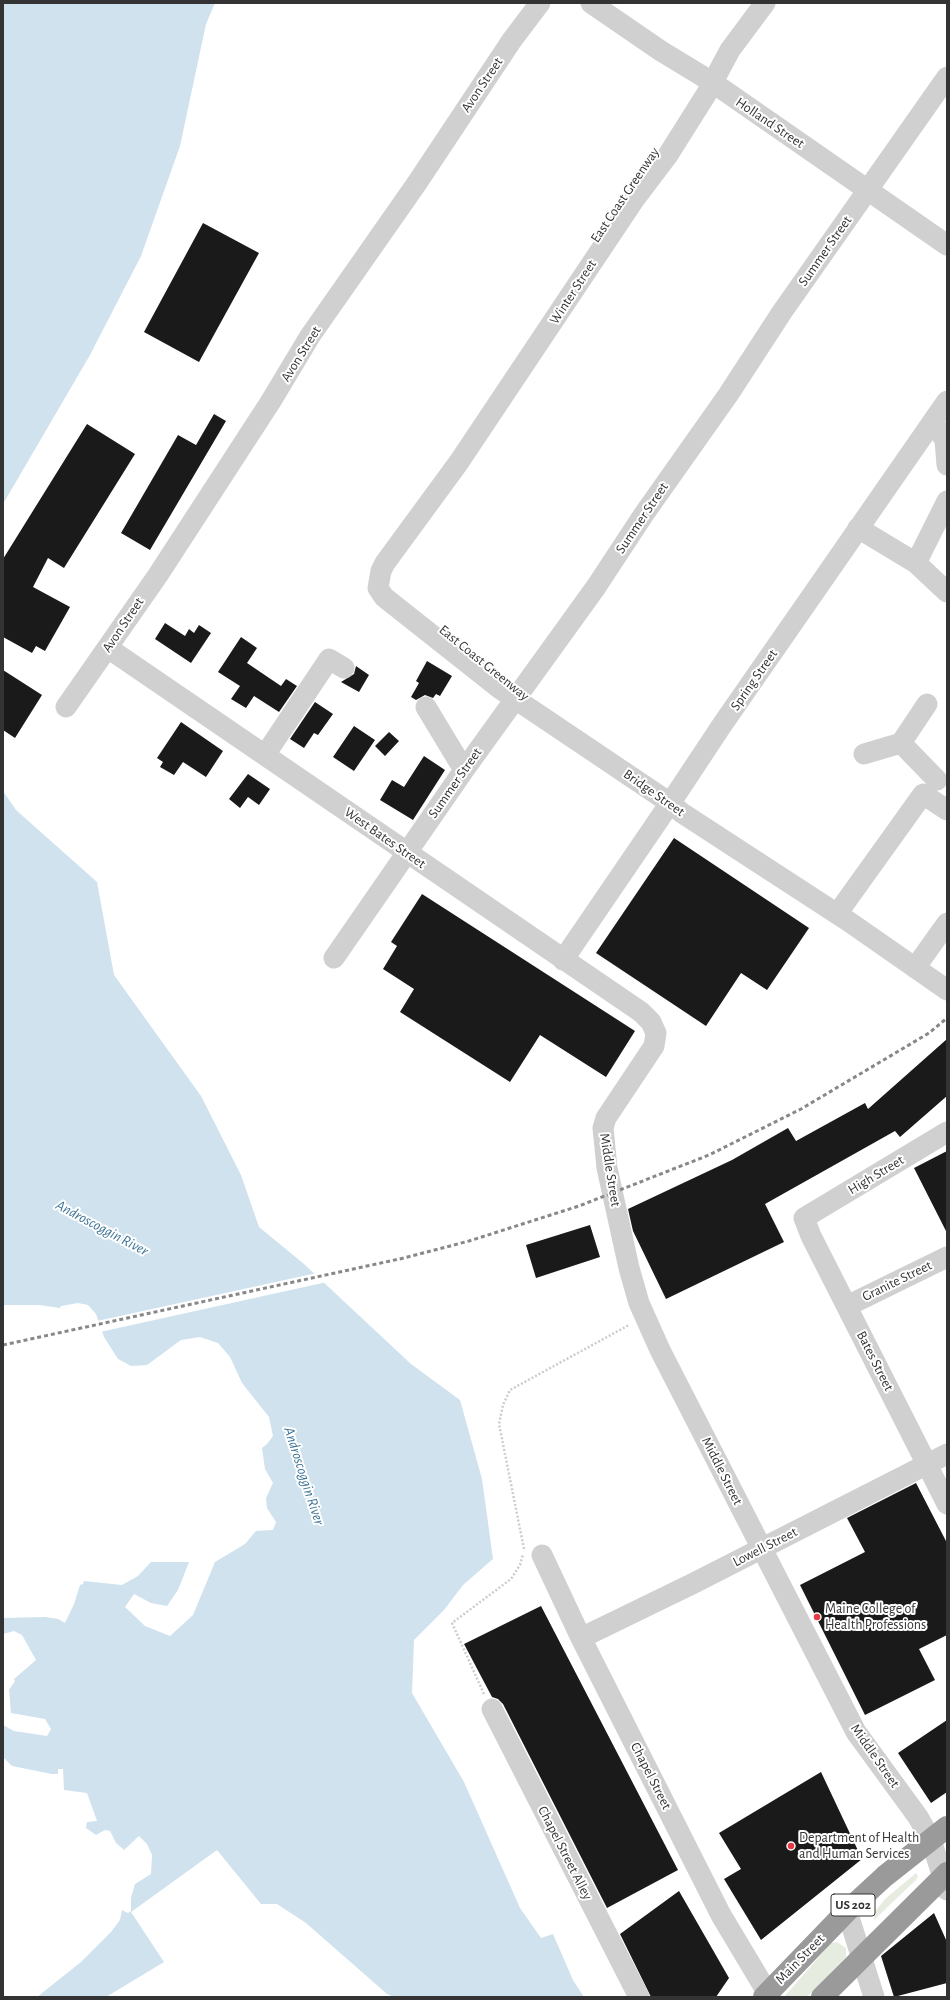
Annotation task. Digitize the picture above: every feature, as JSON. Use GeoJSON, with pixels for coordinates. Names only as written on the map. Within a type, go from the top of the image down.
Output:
{"type":"FeatureCollection","features":[{"type":"Feature","properties":{"kind":"highway","name":"Main Street"},"geometry":{"type":"LineString","coordinates":[[766,1995],[847,1911],[885,1876],[939,1834]]}},
{"type":"Feature","properties":{"kind":"highway","name":"US 202"},"geometry":{"type":"LineString","coordinates":[[822,1997],[861,1958],[945,1880]]}},
{"type":"Feature","properties":{"kind":"street","name":"Avon Street"},"geometry":{"type":"LineString","coordinates":[[66,707],[108,648],[271,401],[310,336],[404,202],[512,40],[540,3]]}},
{"type":"Feature","properties":{"kind":"street","name":"Holland Street"},"geometry":{"type":"LineString","coordinates":[[591,3],[661,51],[712,82],[867,191],[947,245]]}},
{"type":"Feature","properties":{"kind":"street","name":"Winter Street"},"geometry":{"type":"LineString","coordinates":[[379,580],[385,563],[478,435],[634,200],[668,154],[730,50],[765,3]]}},
{"type":"Feature","properties":{"kind":"street","name":"Summer Street"},"geometry":{"type":"LineString","coordinates":[[334,958],[464,770],[516,700],[596,587],[701,431],[728,395],[782,312],[834,241],[947,77]]}},
{"type":"Feature","properties":{"kind":"street","name":"Spring Street"},"geometry":{"type":"LineString","coordinates":[[563,960],[858,528],[947,401]]}},
{"type":"Feature","properties":{"kind":"street"},"geometry":{"type":"LineString","coordinates":[[933,422],[945,440],[947,456]]}},
{"type":"Feature","properties":{"kind":"street"},"geometry":{"type":"LineString","coordinates":[[916,563],[947,501]]}},
{"type":"Feature","properties":{"kind":"street"},"geometry":{"type":"LineString","coordinates":[[858,528],[916,563],[947,592]]}},
{"type":"Feature","properties":{"kind":"street","name":"Bridge Street"},"geometry":{"type":"LineString","coordinates":[[379,580],[378,588],[384,597],[516,700],[670,803],[682,813],[837,914],[947,989]]}},
{"type":"Feature","properties":{"kind":"street","name":"West Bates Street"},"geometry":{"type":"LineString","coordinates":[[108,648],[641,1012],[652,1022],[656,1033]]}},
{"type":"Feature","properties":{"kind":"street"},"geometry":{"type":"LineString","coordinates":[[265,755],[329,659],[344,668]]}},
{"type":"Feature","properties":{"kind":"street"},"geometry":{"type":"LineString","coordinates":[[864,754],[901,743],[927,704]]}},
{"type":"Feature","properties":{"kind":"street"},"geometry":{"type":"LineString","coordinates":[[426,707],[464,770]]}},
{"type":"Feature","properties":{"kind":"street"},"geometry":{"type":"LineString","coordinates":[[901,743],[936,783],[947,810]]}},
{"type":"Feature","properties":{"kind":"street"},"geometry":{"type":"LineString","coordinates":[[837,914],[936,783]]}},
{"type":"Feature","properties":{"kind":"street"},"geometry":{"type":"LineString","coordinates":[[915,968],[947,923]]}},
{"type":"Feature","properties":{"kind":"street","name":"Middle Street"},"geometry":{"type":"LineString","coordinates":[[656,1033],[654,1046],[606,1118],[603,1128],[607,1168],[629,1268],[644,1317],[856,1732],[918,1817],[939,1834],[945,1880]]}},
{"type":"Feature","properties":{"kind":"street","name":"High Street"},"geometry":{"type":"LineString","coordinates":[[804,1218],[947,1132]]}},
{"type":"Feature","properties":{"kind":"street","name":"Bates Street"},"geometry":{"type":"LineString","coordinates":[[804,1218],[811,1236],[947,1504]]}},
{"type":"Feature","properties":{"kind":"street","name":"Granite Street"},"geometry":{"type":"LineString","coordinates":[[847,1306],[947,1257]]}},
{"type":"Feature","properties":{"kind":"street","name":"Lowell Street"},"geometry":{"type":"LineString","coordinates":[[581,1638],[762,1549],[947,1454]]}},
{"type":"Feature","properties":{"kind":"street","name":"Chapel Street"},"geometry":{"type":"LineString","coordinates":[[542,1555],[581,1638],[721,1915],[766,1995]]}},
{"type":"Feature","properties":{"kind":"street","name":"Chapel Street Alley"},"geometry":{"type":"LineString","coordinates":[[492,1709],[638,1997]]}},
{"type":"Feature","properties":{"kind":"street"},"geometry":{"type":"LineString","coordinates":[[847,1911],[874,1997]]}},
{"type":"Feature","properties":{"kind":"path"},"geometry":{"type":"LineString","coordinates":[[492,1709],[452,1623],[511,1579],[520,1565],[524,1546],[499,1424],[503,1405],[510,1390],[644,1317]]}},
{"type":"Feature","properties":{"kind":"shaded area"},"geometry":{"type":"Polygon","coordinates":[[[916,1873],[918,1876],[916,1880],[874,1920],[874,1913],[885,1899],[916,1873]]]}},
{"type":"Feature","properties":{"kind":"shaded area"},"geometry":{"type":"Polygon","coordinates":[[[837,1942],[846,1948],[846,1957],[807,1997],[784,1997],[831,1943],[837,1942]]]}},
{"type":"Feature","properties":{"kind":"water"},"geometry":{"type":"Polygon","coordinates":[[[3,3],[215,3],[206,24],[180,146],[141,256],[90,355],[3,504],[3,3]]]}},
{"type":"Feature","properties":{"kind":"water","name":"Androscoggin River"},"geometry":{"type":"Polygon","coordinates":[[[3,791],[16,810],[97,882],[114,975],[201,1096],[241,1175],[259,1227],[304,1264],[411,1364],[460,1400],[482,1479],[493,1559],[463,1585],[444,1610],[414,1640],[412,1693],[464,1782],[520,1908],[541,1938],[553,1934],[573,1980],[584,1997],[394,1997],[387,1994],[306,1923],[277,1904],[261,1904],[217,1850],[131,1912],[164,1962],[106,1997],[37,1997],[81,1962],[111,1932],[120,1920],[122,1910],[128,1913],[131,1911],[131,1898],[135,1884],[151,1874],[152,1855],[147,1844],[139,1836],[124,1850],[116,1843],[110,1831],[105,1830],[96,1835],[86,1828],[87,1822],[97,1821],[87,1793],[64,1790],[63,1769],[58,1769],[58,1774],[52,1774],[12,1766],[3,1757],[3,1725],[14,1731],[47,1736],[51,1729],[45,1719],[11,1713],[9,1690],[15,1681],[14,1679],[36,1660],[22,1635],[14,1631],[3,1634],[3,1618],[45,1617],[58,1619],[65,1623],[74,1604],[80,1585],[83,1584],[84,1581],[122,1585],[138,1576],[151,1562],[189,1562],[178,1590],[167,1606],[151,1603],[134,1594],[125,1607],[145,1626],[170,1636],[193,1615],[215,1562],[245,1544],[256,1531],[273,1530],[276,1522],[267,1508],[266,1498],[273,1483],[265,1469],[262,1448],[273,1436],[269,1417],[242,1383],[230,1357],[218,1343],[200,1337],[181,1340],[147,1365],[131,1366],[118,1359],[104,1337],[96,1314],[88,1305],[78,1303],[61,1306],[60,1308],[39,1305],[3,1305],[3,791]]]}},
{"type":"Feature","properties":{"kind":"pier"},"geometry":{"type":"Polygon","coordinates":[[[317,1273],[327,1282],[100,1332],[97,1321],[317,1273]]]}},
{"type":"Feature","properties":{"kind":"building"},"geometry":{"type":"Polygon","coordinates":[[[203,223],[259,253],[199,362],[144,332],[203,223]]]}},
{"type":"Feature","properties":{"kind":"building"},"geometry":{"type":"Polygon","coordinates":[[[214,414],[226,421],[150,550],[121,533],[178,435],[196,445],[214,414]]]}},
{"type":"Feature","properties":{"kind":"building"},"geometry":{"type":"Polygon","coordinates":[[[87,424],[135,454],[64,568],[48,558],[33,587],[70,607],[45,651],[36,646],[32,653],[3,637],[3,559],[87,424]]]}},
{"type":"Feature","properties":{"kind":"building"},"geometry":{"type":"Polygon","coordinates":[[[165,623],[185,636],[189,629],[194,633],[199,625],[211,633],[191,663],[155,639],[165,623]]]}},
{"type":"Feature","properties":{"kind":"building"},"geometry":{"type":"Polygon","coordinates":[[[241,637],[257,648],[247,663],[281,686],[286,679],[297,686],[279,712],[254,696],[246,708],[231,699],[240,686],[218,672],[241,637]]]}},
{"type":"Feature","properties":{"kind":"building"},"geometry":{"type":"Polygon","coordinates":[[[427,661],[452,676],[440,696],[436,694],[433,698],[425,695],[416,700],[411,697],[419,683],[416,681],[427,661]]]}},
{"type":"Feature","properties":{"kind":"building"},"geometry":{"type":"Polygon","coordinates":[[[356,666],[369,675],[359,692],[341,682],[354,674],[356,666]]]}},
{"type":"Feature","properties":{"kind":"building"},"geometry":{"type":"Polygon","coordinates":[[[3,670],[42,695],[15,738],[3,730],[3,670]]]}},
{"type":"Feature","properties":{"kind":"building"},"geometry":{"type":"Polygon","coordinates":[[[315,702],[333,714],[318,735],[314,733],[304,748],[290,739],[315,702]]]}},
{"type":"Feature","properties":{"kind":"building"},"geometry":{"type":"Polygon","coordinates":[[[181,722],[223,751],[206,777],[183,762],[174,775],[160,767],[163,762],[157,758],[181,722]]]}},
{"type":"Feature","properties":{"kind":"building"},"geometry":{"type":"Polygon","coordinates":[[[354,726],[375,740],[354,771],[333,757],[354,726]]]}},
{"type":"Feature","properties":{"kind":"building"},"geometry":{"type":"Polygon","coordinates":[[[389,732],[399,741],[385,756],[375,746],[389,732]]]}},
{"type":"Feature","properties":{"kind":"building"},"geometry":{"type":"Polygon","coordinates":[[[424,756],[445,770],[413,820],[380,800],[392,780],[404,787],[424,756]]]}},
{"type":"Feature","properties":{"kind":"building"},"geometry":{"type":"Polygon","coordinates":[[[248,774],[270,789],[259,805],[248,797],[240,808],[229,799],[248,774]]]}},
{"type":"Feature","properties":{"kind":"building"},"geometry":{"type":"Polygon","coordinates":[[[674,838],[809,928],[767,990],[741,973],[706,1026],[596,953],[674,838]]]}},
{"type":"Feature","properties":{"kind":"building"},"geometry":{"type":"Polygon","coordinates":[[[422,894],[635,1031],[606,1077],[540,1035],[510,1082],[400,1012],[414,989],[383,969],[397,946],[391,942],[422,894]]]}},
{"type":"Feature","properties":{"kind":"building"},"geometry":{"type":"Polygon","coordinates":[[[947,1039],[947,1096],[900,1137],[895,1131],[765,1204],[784,1242],[666,1299],[633,1231],[628,1209],[732,1160],[788,1128],[796,1141],[865,1103],[868,1109],[947,1039]]]}},
{"type":"Feature","properties":{"kind":"building"},"geometry":{"type":"Polygon","coordinates":[[[947,1151],[947,1233],[914,1168],[947,1151]]]}},
{"type":"Feature","properties":{"kind":"building"},"geometry":{"type":"Polygon","coordinates":[[[590,1225],[600,1257],[536,1278],[526,1245],[590,1225]]]}},
{"type":"Feature","properties":{"kind":"building"},"geometry":{"type":"Polygon","coordinates":[[[916,1483],[947,1543],[947,1635],[919,1649],[935,1680],[865,1715],[800,1585],[865,1552],[847,1518],[916,1483]]]}},
{"type":"Feature","properties":{"kind":"building"},"geometry":{"type":"Polygon","coordinates":[[[541,1606],[678,1870],[607,1908],[503,1704],[498,1699],[492,1697],[464,1644],[541,1606]]]}},
{"type":"Feature","properties":{"kind":"building"},"geometry":{"type":"Polygon","coordinates":[[[947,1720],[947,1792],[931,1803],[898,1753],[947,1720]]]}},
{"type":"Feature","properties":{"kind":"building","name":"Department of Health and Human Services"},"geometry":{"type":"Polygon","coordinates":[[[821,1772],[862,1859],[761,1940],[724,1879],[741,1869],[719,1833],[821,1772]]]}},
{"type":"Feature","properties":{"kind":"building"},"geometry":{"type":"Polygon","coordinates":[[[679,1891],[729,1978],[716,1997],[651,1997],[620,1934],[679,1891]]]}},
{"type":"Feature","properties":{"kind":"building"},"geometry":{"type":"Polygon","coordinates":[[[934,1913],[947,1942],[947,1983],[894,1997],[881,1956],[934,1913]]]}},
{"type":"Feature","properties":{"kind":"railway"},"geometry":{"type":"LineString","coordinates":[[3,1345],[404,1258],[469,1241],[579,1206],[709,1155],[801,1109],[929,1033],[947,1018]]}},
{"type":"Feature","properties":{"kind":"place","name":"Maine College of Health Professions"},"geometry":{"type":"Point","coordinates":[817,1617]}},
{"type":"Feature","properties":{"kind":"place","name":"Department of Health and Human Services"},"geometry":{"type":"Point","coordinates":[791,1846]}}]}
